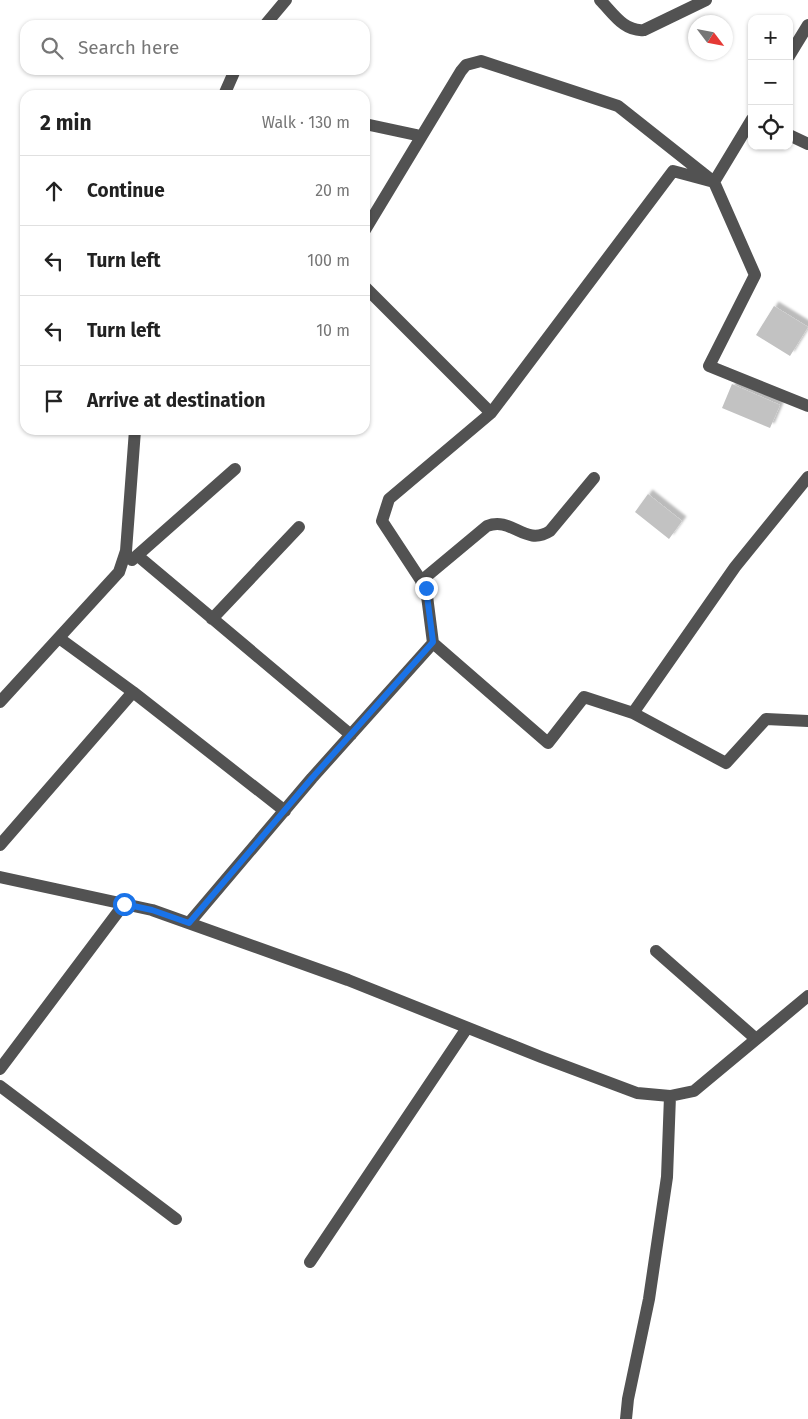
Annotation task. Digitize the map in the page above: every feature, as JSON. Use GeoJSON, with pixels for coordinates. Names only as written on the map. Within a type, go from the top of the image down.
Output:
{"type":"FeatureCollection","features":[{"type":"Feature","properties":{"kind":"street"},"geometry":{"type":"LineString","coordinates":[[269,20],[286,0]]}},
{"type":"Feature","properties":{"kind":"street"},"geometry":{"type":"LineString","coordinates":[[600,0],[625,26],[637,31],[644,30],[706,0]]}},
{"type":"Feature","properties":{"kind":"street"},"geometry":{"type":"LineString","coordinates":[[793,50],[807,28]]}},
{"type":"Feature","properties":{"kind":"street"},"geometry":{"type":"LineString","coordinates":[[370,222],[460,71],[466,65],[481,61],[618,106],[714,182],[755,274],[709,366],[808,406]]}},
{"type":"Feature","properties":{"kind":"street"},"geometry":{"type":"LineString","coordinates":[[230,90],[234,75]]}},
{"type":"Feature","properties":{"kind":"street"},"geometry":{"type":"LineString","coordinates":[[370,125],[421,136]]}},
{"type":"Feature","properties":{"kind":"street"},"geometry":{"type":"LineString","coordinates":[[714,182],[748,126]]}},
{"type":"Feature","properties":{"kind":"street"},"geometry":{"type":"LineString","coordinates":[[793,137],[808,144]]}},
{"type":"Feature","properties":{"kind":"street"},"geometry":{"type":"LineString","coordinates":[[714,182],[672,171],[491,413],[389,499],[382,521],[426,588],[433,642],[548,743],[584,697],[633,712],[726,764],[766,718],[808,720]]}},
{"type":"Feature","properties":{"kind":"street"},"geometry":{"type":"LineString","coordinates":[[370,292],[491,413]]}},
{"type":"Feature","properties":{"kind":"street"},"geometry":{"type":"LineString","coordinates":[[119,572],[126,552],[135,435]]}},
{"type":"Feature","properties":{"kind":"street"},"geometry":{"type":"LineString","coordinates":[[0,702],[119,572],[236,469]]}},
{"type":"Feature","properties":{"kind":"street"},"geometry":{"type":"LineString","coordinates":[[633,712],[734,567],[808,477]]}},
{"type":"Feature","properties":{"kind":"street"},"geometry":{"type":"LineString","coordinates":[[421,581],[487,526],[494,523],[501,523],[535,537],[543,536],[550,531],[594,478]]}},
{"type":"Feature","properties":{"kind":"street"},"geometry":{"type":"LineString","coordinates":[[212,619],[298,527]]}},
{"type":"Feature","properties":{"kind":"street"},"geometry":{"type":"LineString","coordinates":[[138,556],[350,735]]}},
{"type":"Feature","properties":{"kind":"street"},"geometry":{"type":"LineString","coordinates":[[59,638],[133,692],[285,811]]}},
{"type":"Feature","properties":{"kind":"street"},"geometry":{"type":"LineString","coordinates":[[189,923],[350,735],[433,642]]}},
{"type":"Feature","properties":{"kind":"street"},"geometry":{"type":"LineString","coordinates":[[0,845],[133,692]]}},
{"type":"Feature","properties":{"kind":"street"},"geometry":{"type":"LineString","coordinates":[[0,877],[152,910],[348,980],[637,1093],[670,1096],[694,1091],[755,1038],[808,996]]}},
{"type":"Feature","properties":{"kind":"street"},"geometry":{"type":"LineString","coordinates":[[0,1069],[124,904]]}},
{"type":"Feature","properties":{"kind":"street"},"geometry":{"type":"LineString","coordinates":[[656,951],[755,1038]]}},
{"type":"Feature","properties":{"kind":"street"},"geometry":{"type":"LineString","coordinates":[[310,1262],[467,1028]]}},
{"type":"Feature","properties":{"kind":"street"},"geometry":{"type":"LineString","coordinates":[[0,1086],[176,1219]]}},
{"type":"Feature","properties":{"kind":"street"},"geometry":{"type":"LineString","coordinates":[[626,1419],[628,1400],[649,1299],[668,1176],[670,1096]]}},
{"type":"Feature","properties":{"kind":"building"},"geometry":{"type":"Polygon","coordinates":[[[774,306],[808,327],[790,356],[756,335],[774,306]]]}},
{"type":"Feature","properties":{"kind":"building"},"geometry":{"type":"Polygon","coordinates":[[[732,384],[780,405],[770,428],[722,408],[732,384]]]}},
{"type":"Feature","properties":{"kind":"building"},"geometry":{"type":"Polygon","coordinates":[[[648,494],[682,521],[669,539],[635,512],[648,494]]]}},
{"type":"Feature","properties":{"kind":"route"},"geometry":{"type":"LineString","coordinates":[[124,904],[152,910],[189,923],[312,778],[433,642],[426,588]]}}]}
